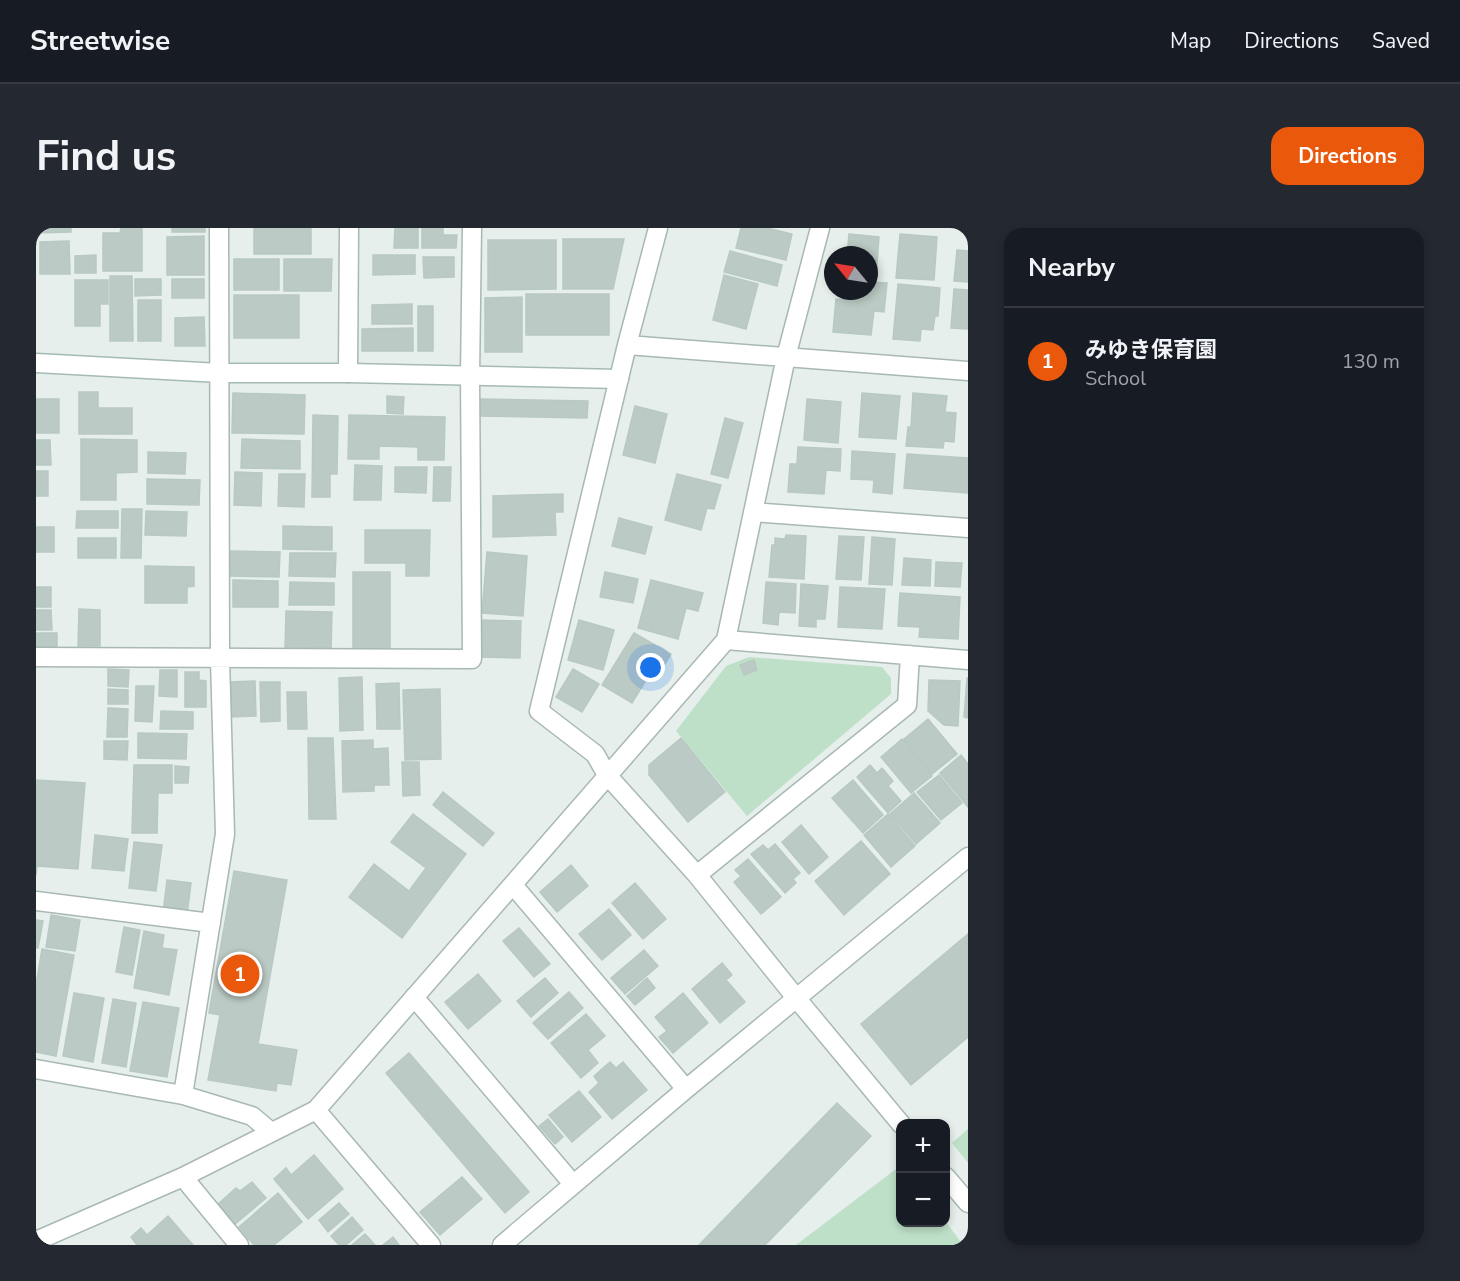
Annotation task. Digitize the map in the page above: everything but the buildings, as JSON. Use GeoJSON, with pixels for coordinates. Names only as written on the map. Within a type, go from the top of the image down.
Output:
{"type":"FeatureCollection","features":[{"type":"Feature","properties":{"kind":"street"},"geometry":{"type":"LineString","coordinates":[[183,1095],[225,834],[220,659],[219,228]]}},
{"type":"Feature","properties":{"kind":"street"},"geometry":{"type":"LineString","coordinates":[[348,374],[349,228]]}},
{"type":"Feature","properties":{"kind":"street"},"geometry":{"type":"LineString","coordinates":[[36,657],[472,659],[470,376],[472,228]]}},
{"type":"Feature","properties":{"kind":"street"},"geometry":{"type":"LineString","coordinates":[[658,228],[627,345],[539,711],[595,754],[607,775],[697,875],[897,1119]]}},
{"type":"Feature","properties":{"kind":"street"},"geometry":{"type":"LineString","coordinates":[[41,1242],[183,1178],[316,1110],[726,640],[786,357],[820,228]]}},
{"type":"Feature","properties":{"kind":"street"},"geometry":{"type":"LineString","coordinates":[[627,345],[968,371]]}},
{"type":"Feature","properties":{"kind":"street"},"geometry":{"type":"LineString","coordinates":[[36,363],[220,373],[619,379]]}},
{"type":"Feature","properties":{"kind":"street"},"geometry":{"type":"LineString","coordinates":[[753,512],[968,528]]}},
{"type":"Feature","properties":{"kind":"street"},"geometry":{"type":"LineString","coordinates":[[726,640],[968,660]]}},
{"type":"Feature","properties":{"kind":"street"},"geometry":{"type":"LineString","coordinates":[[697,875],[907,705],[910,655]]}},
{"type":"Feature","properties":{"kind":"street"},"geometry":{"type":"LineString","coordinates":[[502,1245],[686,1089],[968,857]]}},
{"type":"Feature","properties":{"kind":"street"},"geometry":{"type":"LineString","coordinates":[[513,885],[686,1089]]}},
{"type":"Feature","properties":{"kind":"street"},"geometry":{"type":"LineString","coordinates":[[36,901],[211,923]]}},
{"type":"Feature","properties":{"kind":"street"},"geometry":{"type":"LineString","coordinates":[[414,997],[573,1184]]}},
{"type":"Feature","properties":{"kind":"street"},"geometry":{"type":"LineString","coordinates":[[36,1069],[183,1095],[252,1116],[271,1132]]}},
{"type":"Feature","properties":{"kind":"street"},"geometry":{"type":"LineString","coordinates":[[316,1110],[431,1245]]}},
{"type":"Feature","properties":{"kind":"street"},"geometry":{"type":"LineString","coordinates":[[183,1178],[239,1245]]}},
{"type":"Feature","properties":{"kind":"street"},"geometry":{"type":"LineString","coordinates":[[950,1183],[968,1203]]}},
{"type":"Feature","properties":{"kind":"green space"},"geometry":{"type":"Polygon","coordinates":[[[749,657],[882,667],[891,678],[891,694],[747,816],[676,731],[726,666],[749,657]]]}},
{"type":"Feature","properties":{"kind":"green space"},"geometry":{"type":"Polygon","coordinates":[[[968,1129],[968,1163],[952,1143],[968,1129]]]}},
{"type":"Feature","properties":{"kind":"green space"},"geometry":{"type":"Polygon","coordinates":[[[896,1169],[896,1227],[950,1227],[963,1245],[796,1245],[896,1169]]]}},
{"type":"Feature","properties":{"kind":"place","name":"みゆき保育園"},"geometry":{"type":"Point","coordinates":[240,974]}}]}
